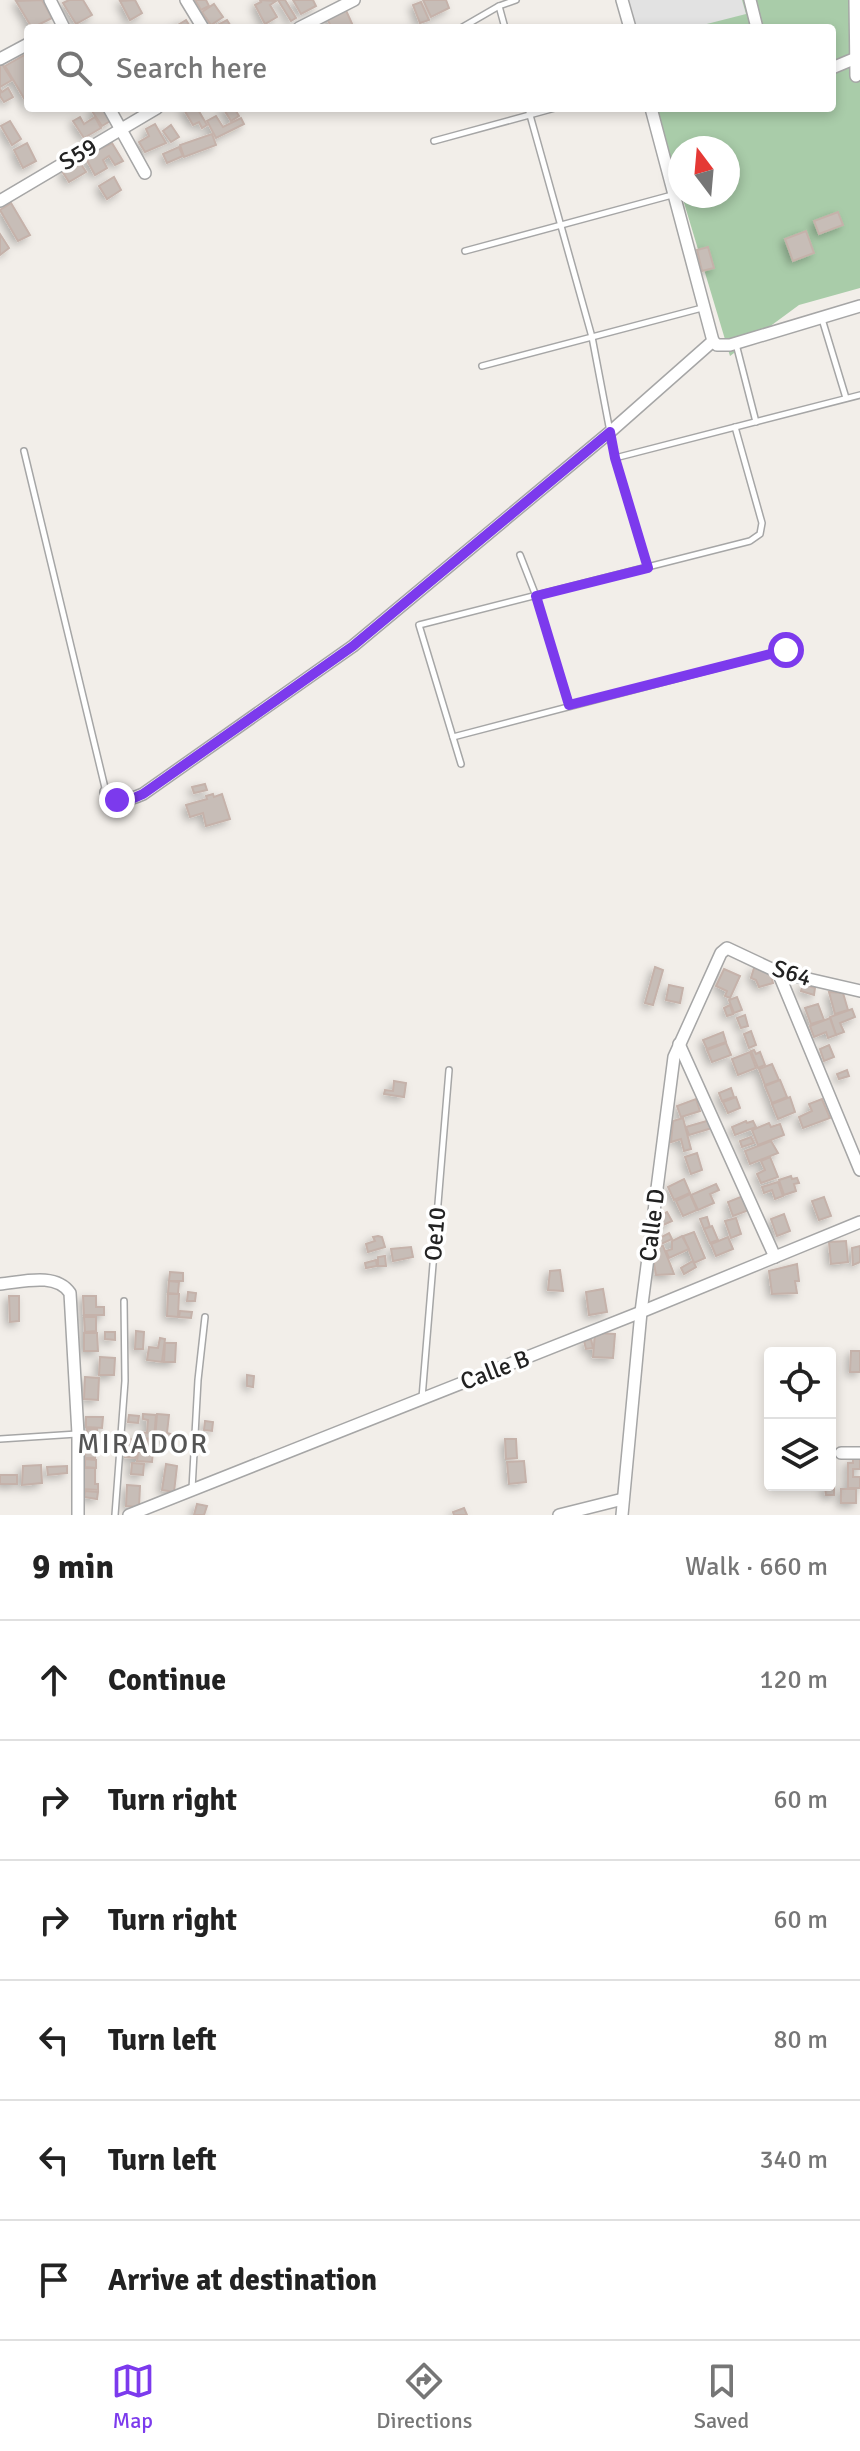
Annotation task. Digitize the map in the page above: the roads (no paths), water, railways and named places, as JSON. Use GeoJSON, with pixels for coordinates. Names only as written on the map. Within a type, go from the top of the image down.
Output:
{"type":"FeatureCollection","features":[{"type":"Feature","properties":{"kind":"street"},"geometry":{"type":"LineString","coordinates":[[50,0],[61,24]]}},
{"type":"Feature","properties":{"kind":"street"},"geometry":{"type":"LineString","coordinates":[[186,0],[201,24]]}},
{"type":"Feature","properties":{"kind":"street"},"geometry":{"type":"LineString","coordinates":[[320,0],[327,12]]}},
{"type":"Feature","properties":{"kind":"street"},"geometry":{"type":"LineString","coordinates":[[306,24],[354,0]]}},
{"type":"Feature","properties":{"kind":"street"},"geometry":{"type":"LineString","coordinates":[[622,0],[629,24]]}},
{"type":"Feature","properties":{"kind":"street"},"geometry":{"type":"LineString","coordinates":[[750,0],[756,24]]}},
{"type":"Feature","properties":{"kind":"street"},"geometry":{"type":"LineString","coordinates":[[855,0],[856,76]]}},
{"type":"Feature","properties":{"kind":"street"},"geometry":{"type":"LineString","coordinates":[[0,59],[24,46]]}},
{"type":"Feature","properties":{"kind":"street"},"geometry":{"type":"LineString","coordinates":[[836,66],[856,58]]}},
{"type":"Feature","properties":{"kind":"street"},"geometry":{"type":"LineString","coordinates":[[111,112],[145,173]]}},
{"type":"Feature","properties":{"kind":"street","name":"S59"},"geometry":{"type":"LineString","coordinates":[[0,201],[150,112]]}},
{"type":"Feature","properties":{"kind":"street"},"geometry":{"type":"LineString","coordinates":[[652,112],[668,172]]}},
{"type":"Feature","properties":{"kind":"street"},"geometry":{"type":"LineString","coordinates":[[678,208],[713,341],[717,345],[736,343],[860,306]]}},
{"type":"Feature","properties":{"kind":"street"},"geometry":{"type":"LineString","coordinates":[[106,792],[117,800],[127,801],[143,794],[353,646],[610,432],[713,341]]}},
{"type":"Feature","properties":{"kind":"street","name":"S64"},"geometry":{"type":"LineString","coordinates":[[727,948],[778,972],[860,991]]}},
{"type":"Feature","properties":{"kind":"street","name":"Calle D"},"geometry":{"type":"LineString","coordinates":[[622,1515],[641,1312],[674,1057],[716,964],[727,948]]}},
{"type":"Feature","properties":{"kind":"street"},"geometry":{"type":"LineString","coordinates":[[778,972],[860,1170]]}},
{"type":"Feature","properties":{"kind":"street"},"geometry":{"type":"LineString","coordinates":[[679,1044],[775,1257]]}},
{"type":"Feature","properties":{"kind":"street","name":"Calle B"},"geometry":{"type":"LineString","coordinates":[[129,1515],[860,1222]]}},
{"type":"Feature","properties":{"kind":"street"},"geometry":{"type":"LineString","coordinates":[[0,1284],[50,1280],[65,1286],[70,1293],[78,1434],[78,1515]]}},
{"type":"Feature","properties":{"kind":"street"},"geometry":{"type":"LineString","coordinates":[[841,1453],[860,1453]]}},
{"type":"Feature","properties":{"kind":"street"},"geometry":{"type":"LineString","coordinates":[[559,1515],[623,1499]]}},
{"type":"Feature","properties":{"kind":"lane"},"geometry":{"type":"LineString","coordinates":[[468,24],[516,0]]}},
{"type":"Feature","properties":{"kind":"lane"},"geometry":{"type":"LineString","coordinates":[[499,6],[504,24]]}},
{"type":"Feature","properties":{"kind":"lane"},"geometry":{"type":"LineString","coordinates":[[434,141],[525,112]]}},
{"type":"Feature","properties":{"kind":"lane"},"geometry":{"type":"LineString","coordinates":[[528,112],[592,337],[615,458],[648,568]]}},
{"type":"Feature","properties":{"kind":"lane"},"geometry":{"type":"LineString","coordinates":[[465,251],[668,196]]}},
{"type":"Feature","properties":{"kind":"lane"},"geometry":{"type":"LineString","coordinates":[[482,366],[704,307]]}},
{"type":"Feature","properties":{"kind":"lane"},"geometry":{"type":"LineString","coordinates":[[822,319],[847,398]]}},
{"type":"Feature","properties":{"kind":"lane"},"geometry":{"type":"LineString","coordinates":[[736,343],[756,422]]}},
{"type":"Feature","properties":{"kind":"lane"},"geometry":{"type":"LineString","coordinates":[[615,458],[860,395]]}},
{"type":"Feature","properties":{"kind":"lane"},"geometry":{"type":"LineString","coordinates":[[461,764],[419,625],[750,541],[760,534],[762,523],[735,427]]}},
{"type":"Feature","properties":{"kind":"lane"},"geometry":{"type":"LineString","coordinates":[[24,451],[106,792]]}},
{"type":"Feature","properties":{"kind":"lane"},"geometry":{"type":"LineString","coordinates":[[520,555],[536,596],[569,705]]}},
{"type":"Feature","properties":{"kind":"lane"},"geometry":{"type":"LineString","coordinates":[[453,737],[786,650]]}},
{"type":"Feature","properties":{"kind":"lane","name":"Oe10"},"geometry":{"type":"LineString","coordinates":[[422,1399],[449,1070]]}},
{"type":"Feature","properties":{"kind":"lane"},"geometry":{"type":"LineString","coordinates":[[115,1515],[125,1381],[124,1301]]}},
{"type":"Feature","properties":{"kind":"lane"},"geometry":{"type":"LineString","coordinates":[[192,1490],[205,1317]]}},
{"type":"Feature","properties":{"kind":"lane"},"geometry":{"type":"LineString","coordinates":[[0,1439],[78,1434]]}},
{"type":"Feature","properties":{"kind":"district","name":"MIRADOR"},"geometry":{"type":"Point","coordinates":[143,1443]}}]}
